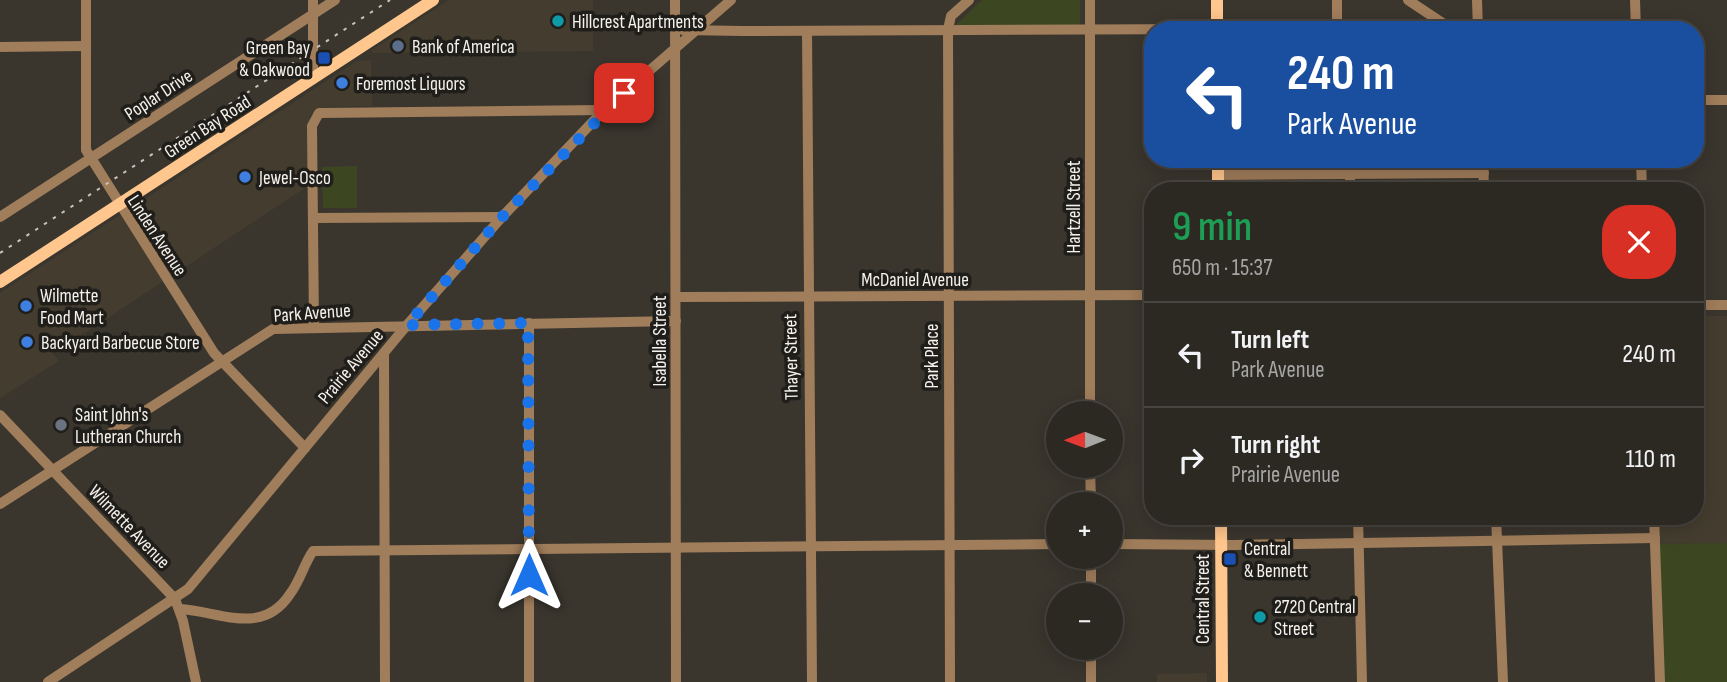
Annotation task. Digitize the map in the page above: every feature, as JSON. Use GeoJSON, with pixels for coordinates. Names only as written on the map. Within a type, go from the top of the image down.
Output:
{"type":"FeatureCollection","features":[{"type":"Feature","properties":{"kind":"main road","name":"Green Bay Road"},"geometry":{"type":"LineString","coordinates":[[0,282],[433,0]]}},
{"type":"Feature","properties":{"kind":"main road"},"geometry":{"type":"LineString","coordinates":[[1217,0],[1217,21]]}},
{"type":"Feature","properties":{"kind":"main road"},"geometry":{"type":"LineString","coordinates":[[1218,168],[1218,182]]}},
{"type":"Feature","properties":{"kind":"main road","name":"Central Street"},"geometry":{"type":"LineString","coordinates":[[1221,525],[1222,682]]}},
{"type":"Feature","properties":{"kind":"street","name":"Linden Avenue"},"geometry":{"type":"LineString","coordinates":[[86,0],[86,150],[90,159],[220,360],[305,448]]}},
{"type":"Feature","properties":{"kind":"street"},"geometry":{"type":"LineString","coordinates":[[313,0],[313,79]]}},
{"type":"Feature","properties":{"kind":"street","name":"Poplar Drive"},"geometry":{"type":"LineString","coordinates":[[0,217],[335,0]]}},
{"type":"Feature","properties":{"kind":"street","name":"Isabella Street"},"geometry":{"type":"LineString","coordinates":[[675,0],[676,682]]}},
{"type":"Feature","properties":{"kind":"street","name":"Prairie Avenue"},"geometry":{"type":"LineString","coordinates":[[48,682],[188,589],[383,353],[502,217],[604,110],[731,0]]}},
{"type":"Feature","properties":{"kind":"street"},"geometry":{"type":"LineString","coordinates":[[948,29],[951,16],[970,0]]}},
{"type":"Feature","properties":{"kind":"street","name":"Hartzell Street"},"geometry":{"type":"LineString","coordinates":[[1090,0],[1090,401]]}},
{"type":"Feature","properties":{"kind":"street"},"geometry":{"type":"LineString","coordinates":[[1337,0],[1337,21]]}},
{"type":"Feature","properties":{"kind":"street"},"geometry":{"type":"LineString","coordinates":[[1408,0],[1440,21]]}},
{"type":"Feature","properties":{"kind":"street"},"geometry":{"type":"LineString","coordinates":[[1477,0],[1478,21]]}},
{"type":"Feature","properties":{"kind":"street"},"geometry":{"type":"LineString","coordinates":[[1634,0],[1635,21]]}},
{"type":"Feature","properties":{"kind":"street"},"geometry":{"type":"LineString","coordinates":[[675,27],[696,31],[1144,29]]}},
{"type":"Feature","properties":{"kind":"street","name":"Park Place"},"geometry":{"type":"LineString","coordinates":[[948,29],[950,682]]}},
{"type":"Feature","properties":{"kind":"street","name":"Thayer Street"},"geometry":{"type":"LineString","coordinates":[[807,31],[812,682]]}},
{"type":"Feature","properties":{"kind":"street"},"geometry":{"type":"LineString","coordinates":[[0,47],[86,46]]}},
{"type":"Feature","properties":{"kind":"street"},"geometry":{"type":"LineString","coordinates":[[1704,100],[1727,100]]}},
{"type":"Feature","properties":{"kind":"street"},"geometry":{"type":"LineString","coordinates":[[314,327],[312,125],[315,115],[324,112],[604,110]]}},
{"type":"Feature","properties":{"kind":"street"},"geometry":{"type":"LineString","coordinates":[[1338,168],[1338,174]]}},
{"type":"Feature","properties":{"kind":"street"},"geometry":{"type":"LineString","coordinates":[[1484,168],[1484,182]]}},
{"type":"Feature","properties":{"kind":"street"},"geometry":{"type":"LineString","coordinates":[[1218,175],[1484,173]]}},
{"type":"Feature","properties":{"kind":"street"},"geometry":{"type":"LineString","coordinates":[[1350,174],[1350,182]]}},
{"type":"Feature","properties":{"kind":"street"},"geometry":{"type":"LineString","coordinates":[[313,218],[502,217]]}},
{"type":"Feature","properties":{"kind":"street","name":"McDaniel Avenue"},"geometry":{"type":"LineString","coordinates":[[676,297],[1144,295]]}},
{"type":"Feature","properties":{"kind":"street"},"geometry":{"type":"LineString","coordinates":[[1704,305],[1727,305]]}},
{"type":"Feature","properties":{"kind":"street","name":"Park Avenue"},"geometry":{"type":"LineString","coordinates":[[0,504],[220,360],[273,329],[676,321]]}},
{"type":"Feature","properties":{"kind":"street"},"geometry":{"type":"LineString","coordinates":[[528,323],[529,682]]}},
{"type":"Feature","properties":{"kind":"street"},"geometry":{"type":"LineString","coordinates":[[383,353],[385,682]]}},
{"type":"Feature","properties":{"kind":"street","name":"Wilmette Avenue"},"geometry":{"type":"LineString","coordinates":[[0,415],[175,598],[197,682]]}},
{"type":"Feature","properties":{"kind":"street"},"geometry":{"type":"LineString","coordinates":[[1358,525],[1362,682]]}},
{"type":"Feature","properties":{"kind":"street"},"geometry":{"type":"LineString","coordinates":[[1496,525],[1503,682]]}},
{"type":"Feature","properties":{"kind":"street"},"geometry":{"type":"LineString","coordinates":[[1654,525],[1660,682]]}},
{"type":"Feature","properties":{"kind":"street"},"geometry":{"type":"LineString","coordinates":[[1123,544],[1655,538]]}},
{"type":"Feature","properties":{"kind":"street"},"geometry":{"type":"LineString","coordinates":[[180,609],[238,620],[267,615],[289,597],[313,551],[1046,544]]}},
{"type":"Feature","properties":{"kind":"street"},"geometry":{"type":"LineString","coordinates":[[1091,660],[1091,682]]}},
{"type":"Feature","properties":{"kind":"shaded area"},"geometry":{"type":"Polygon","coordinates":[[[449,0],[593,0],[593,51],[372,53],[372,50],[449,0]]]}},
{"type":"Feature","properties":{"kind":"shaded area"},"geometry":{"type":"Polygon","coordinates":[[[371,60],[372,106],[324,107],[310,116],[308,186],[53,354],[59,361],[0,398],[0,293],[357,61],[371,60]]]}},
{"type":"Feature","properties":{"kind":"shaded area"},"geometry":{"type":"Polygon","coordinates":[[[1704,316],[1727,316],[1727,543],[1660,544],[1659,525],[1704,525],[1704,316]]]}},
{"type":"Feature","properties":{"kind":"shaded area"},"geometry":{"type":"Polygon","coordinates":[[[1207,673],[1207,682],[1157,682],[1157,674],[1207,673]]]}},
{"type":"Feature","properties":{"kind":"green space"},"geometry":{"type":"Polygon","coordinates":[[[982,0],[1080,0],[1080,25],[956,25],[982,0]]]}},
{"type":"Feature","properties":{"kind":"green space"},"geometry":{"type":"Polygon","coordinates":[[[357,166],[357,208],[323,208],[322,167],[357,166]]]}},
{"type":"Feature","properties":{"kind":"green space"},"geometry":{"type":"Polygon","coordinates":[[[1727,543],[1727,682],[1663,682],[1660,544],[1727,543]]]}},
{"type":"Feature","properties":{"kind":"railway"},"geometry":{"type":"LineString","coordinates":[[0,253],[390,0]]}},
{"type":"Feature","properties":{"kind":"place","name":"Hillcrest Apartments"},"geometry":{"type":"Point","coordinates":[558,21]}},
{"type":"Feature","properties":{"kind":"place","name":"Bank of America"},"geometry":{"type":"Point","coordinates":[398,46]}},
{"type":"Feature","properties":{"kind":"place","name":"Green Bay & Oakwood"},"geometry":{"type":"Point","coordinates":[324,58]}},
{"type":"Feature","properties":{"kind":"place","name":"Foremost Liquors"},"geometry":{"type":"Point","coordinates":[342,83]}},
{"type":"Feature","properties":{"kind":"place","name":"Jewel-Osco"},"geometry":{"type":"Point","coordinates":[245,177]}},
{"type":"Feature","properties":{"kind":"place","name":"Wilmette Food Mart"},"geometry":{"type":"Point","coordinates":[26,306]}},
{"type":"Feature","properties":{"kind":"place","name":"Backyard Barbecue Store"},"geometry":{"type":"Point","coordinates":[27,342]}},
{"type":"Feature","properties":{"kind":"place","name":"Saint John's Lutheran Church"},"geometry":{"type":"Point","coordinates":[61,425]}},
{"type":"Feature","properties":{"kind":"place","name":"Central & Bennett"},"geometry":{"type":"Point","coordinates":[1230,559]}},
{"type":"Feature","properties":{"kind":"place","name":"2720 Central Street"},"geometry":{"type":"Point","coordinates":[1260,617]}},
{"type":"Feature","properties":{"kind":"route"},"geometry":{"type":"LineString","coordinates":[[529,575],[528,323],[407,325],[502,217],[604,110],[624,93]]}}]}
